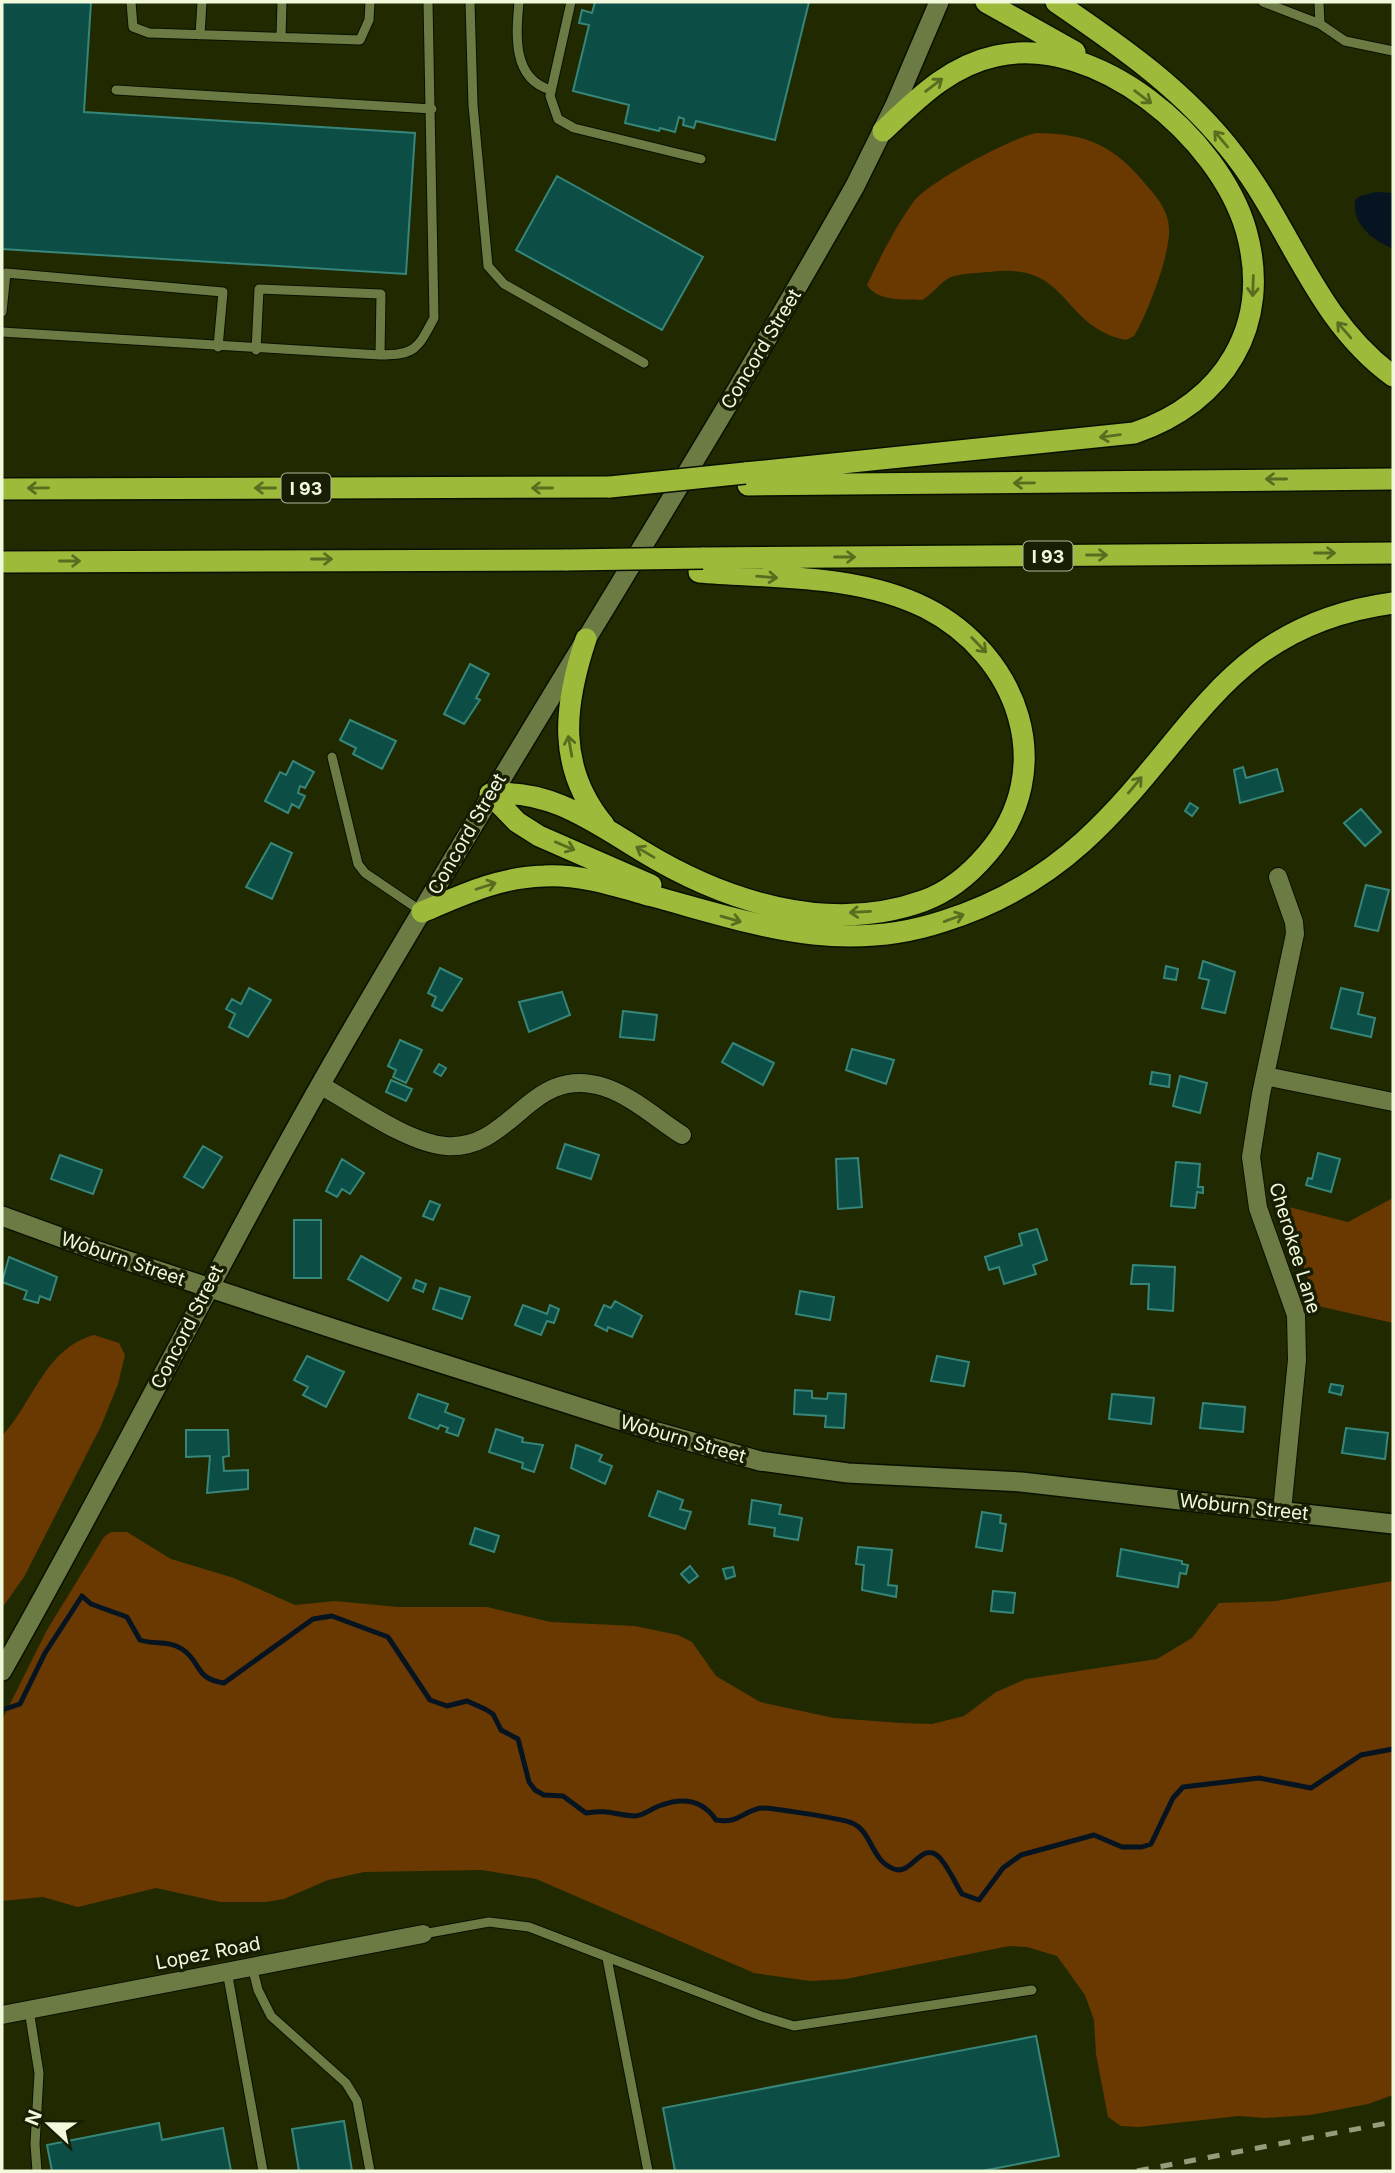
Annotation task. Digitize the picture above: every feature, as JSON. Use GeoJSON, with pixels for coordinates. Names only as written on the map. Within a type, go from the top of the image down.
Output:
{"type":"FeatureCollection","features":[{"type":"Feature","properties":{"kind":"highway"},"geometry":{"type":"LineString","coordinates":[[741,479],[1134,433],[1170,420],[1203,396],[1217,382],[1238,349],[1250,314],[1254,273],[1246,229],[1219,175],[1189,138],[1152,103],[1107,72],[986,2]]}},
{"type":"Feature","properties":{"kind":"highway"},"geometry":{"type":"LineString","coordinates":[[1056,2],[1119,44]]}},
{"type":"Feature","properties":{"kind":"highway"},"geometry":{"type":"LineString","coordinates":[[1072,2],[1185,100],[1238,159],[1325,305],[1360,348],[1393,376]]}},
{"type":"Feature","properties":{"kind":"highway"},"geometry":{"type":"LineString","coordinates":[[883,131],[935,82],[995,56],[1026,52],[1051,54],[1107,72]]}},
{"type":"Feature","properties":{"kind":"highway","name":"I 93"},"geometry":{"type":"LineString","coordinates":[[2,489],[610,487],[741,479],[1393,479]]}},
{"type":"Feature","properties":{"kind":"highway","name":"I 93"},"geometry":{"type":"LineString","coordinates":[[701,565],[1393,553]]}},
{"type":"Feature","properties":{"kind":"highway"},"geometry":{"type":"LineString","coordinates":[[2,562],[568,560],[701,565],[870,589],[902,597],[959,628],[996,665],[1018,713],[1024,755],[1014,807],[993,848],[957,882],[917,903],[863,912],[785,909],[731,895],[678,872],[569,808],[533,795],[490,794]]}},
{"type":"Feature","properties":{"kind":"highway"},"geometry":{"type":"LineString","coordinates":[[422,912],[491,884],[545,876],[596,880],[769,929],[820,936],[860,936],[920,928],[989,904],[1042,874],[1081,843],[1109,816],[1219,689],[1256,655],[1284,637],[1322,619],[1393,603]]}},
{"type":"Feature","properties":{"kind":"highway"},"geometry":{"type":"LineString","coordinates":[[586,639],[569,697],[568,741],[583,791],[608,829]]}},
{"type":"Feature","properties":{"kind":"highway"},"geometry":{"type":"LineString","coordinates":[[490,794],[517,822],[539,835],[702,909]]}},
{"type":"Feature","properties":{"kind":"street","name":"Concord Street"},"geometry":{"type":"LineString","coordinates":[[2,1671],[80,1533],[207,1288],[320,1085],[490,794],[801,282],[883,131],[939,2]]}},
{"type":"Feature","properties":{"kind":"street","name":"Cherokee Lane"},"geometry":{"type":"LineString","coordinates":[[1278,877],[1294,922],[1295,934],[1254,1133],[1251,1175],[1258,1209],[1294,1304],[1298,1337],[1282,1511]]}},
{"type":"Feature","properties":{"kind":"street"},"geometry":{"type":"LineString","coordinates":[[1265,1076],[1393,1102]]}},
{"type":"Feature","properties":{"kind":"street"},"geometry":{"type":"LineString","coordinates":[[320,1085],[413,1136],[435,1144],[459,1146],[482,1140],[503,1127],[539,1094],[576,1083],[613,1091],[682,1135]]}},
{"type":"Feature","properties":{"kind":"street","name":"Woburn Street"},"geometry":{"type":"LineString","coordinates":[[2,1216],[207,1288],[657,1433],[760,1461],[848,1473],[1021,1482],[1393,1524]]}},
{"type":"Feature","properties":{"kind":"street","name":"Lopez Road"},"geometry":{"type":"LineString","coordinates":[[2,2015],[423,1934]]}},
{"type":"Feature","properties":{"kind":"lane"},"geometry":{"type":"LineString","coordinates":[[131,2],[133,27],[149,33],[360,40],[369,20],[370,2]]}},
{"type":"Feature","properties":{"kind":"lane"},"geometry":{"type":"LineString","coordinates":[[200,34],[202,2]]}},
{"type":"Feature","properties":{"kind":"lane"},"geometry":{"type":"LineString","coordinates":[[281,37],[282,2]]}},
{"type":"Feature","properties":{"kind":"lane"},"geometry":{"type":"LineString","coordinates":[[2,332],[256,350],[380,355],[404,355],[419,346],[434,318],[428,2]]}},
{"type":"Feature","properties":{"kind":"lane"},"geometry":{"type":"LineString","coordinates":[[470,2],[473,105],[488,266],[504,284],[644,363]]}},
{"type":"Feature","properties":{"kind":"lane"},"geometry":{"type":"LineString","coordinates":[[519,2],[521,66],[535,85],[551,90]]}},
{"type":"Feature","properties":{"kind":"lane"},"geometry":{"type":"LineString","coordinates":[[570,2],[551,90],[552,108],[558,119],[569,126],[701,159]]}},
{"type":"Feature","properties":{"kind":"lane"},"geometry":{"type":"LineString","coordinates":[[1266,2],[1320,24],[1345,41],[1393,51]]}},
{"type":"Feature","properties":{"kind":"lane"},"geometry":{"type":"LineString","coordinates":[[1319,2],[1320,24]]}},
{"type":"Feature","properties":{"kind":"lane"},"geometry":{"type":"LineString","coordinates":[[116,90],[432,109]]}},
{"type":"Feature","properties":{"kind":"lane"},"geometry":{"type":"LineString","coordinates":[[2,312],[6,273],[223,292],[218,347]]}},
{"type":"Feature","properties":{"kind":"lane"},"geometry":{"type":"LineString","coordinates":[[256,350],[259,289],[272,289],[381,294],[380,355]]}},
{"type":"Feature","properties":{"kind":"lane"},"geometry":{"type":"LineString","coordinates":[[332,757],[358,864],[365,873],[422,912]]}},
{"type":"Feature","properties":{"kind":"lane"},"geometry":{"type":"LineString","coordinates":[[423,1934],[489,1922],[514,1923],[794,2026],[1032,1990]]}},
{"type":"Feature","properties":{"kind":"lane"},"geometry":{"type":"LineString","coordinates":[[607,1958],[648,2171]]}},
{"type":"Feature","properties":{"kind":"lane"},"geometry":{"type":"LineString","coordinates":[[252,1966],[258,1990],[271,2015],[346,2083],[357,2101],[370,2171]]}},
{"type":"Feature","properties":{"kind":"lane"},"geometry":{"type":"LineString","coordinates":[[227,1971],[263,2171]]}},
{"type":"Feature","properties":{"kind":"lane"},"geometry":{"type":"LineString","coordinates":[[29,2010],[39,2074],[35,2144],[37,2171]]}},
{"type":"Feature","properties":{"kind":"shaded area"},"geometry":{"type":"Polygon","coordinates":[[[1036,133],[1070,136],[1099,144],[1135,172],[1164,210],[1169,228],[1166,252],[1151,299],[1134,336],[1126,340],[1104,333],[1088,322],[1051,285],[1036,276],[1016,271],[970,273],[951,277],[922,300],[884,297],[867,285],[914,201],[936,183],[972,161],[1036,133]]]}},
{"type":"Feature","properties":{"kind":"shaded area"},"geometry":{"type":"Polygon","coordinates":[[[1393,1198],[1393,1323],[1318,1306],[1281,1205],[1348,1222],[1393,1198]]]}},
{"type":"Feature","properties":{"kind":"shaded area"},"geometry":{"type":"Polygon","coordinates":[[[94,1335],[119,1343],[125,1355],[118,1384],[101,1426],[24,1577],[2,1608],[2,1436],[52,1364],[77,1342],[94,1335]]]}},
{"type":"Feature","properties":{"kind":"shaded area"},"geometry":{"type":"Polygon","coordinates":[[[111,1532],[127,1532],[171,1559],[234,1578],[295,1605],[335,1601],[398,1607],[487,1607],[551,1622],[635,1626],[678,1635],[692,1642],[716,1676],[760,1702],[834,1718],[901,1723],[932,1724],[964,1716],[996,1692],[1026,1679],[1157,1659],[1192,1638],[1219,1603],[1276,1601],[1393,1581],[1393,2095],[1368,2104],[1310,2115],[1265,2118],[1239,2116],[1139,2127],[1121,2126],[1108,2117],[1096,2054],[1094,2020],[1085,1995],[1057,1956],[1027,1947],[1009,1946],[846,1979],[810,1981],[754,1973],[536,1879],[482,1870],[364,1872],[328,1880],[284,1899],[266,1902],[220,1902],[156,1888],[78,1907],[43,1897],[2,1901],[2,1720],[47,1630],[104,1537],[111,1532]]]}},
{"type":"Feature","properties":{"kind":"water"},"geometry":{"type":"Polygon","coordinates":[[[1376,192],[1393,193],[1393,249],[1371,236],[1357,217],[1355,200],[1376,192]]]}},
{"type":"Feature","properties":{"kind":"building"},"geometry":{"type":"Polygon","coordinates":[[[2,2],[91,2],[84,112],[415,133],[406,274],[2,249],[2,2]]]}},
{"type":"Feature","properties":{"kind":"building"},"geometry":{"type":"Polygon","coordinates":[[[595,2],[809,2],[775,140],[696,121],[694,128],[683,125],[684,119],[679,117],[675,132],[625,123],[629,105],[573,91],[589,25],[579,23],[582,10],[592,13],[595,2]]]}},
{"type":"Feature","properties":{"kind":"building"},"geometry":{"type":"Polygon","coordinates":[[[557,176],[703,257],[662,330],[516,250],[557,176]]]}},
{"type":"Feature","properties":{"kind":"building"},"geometry":{"type":"Polygon","coordinates":[[[470,664],[489,674],[476,698],[480,700],[464,724],[444,714],[470,664]]]}},
{"type":"Feature","properties":{"kind":"building"},"geometry":{"type":"Polygon","coordinates":[[[350,720],[396,741],[382,769],[353,754],[356,748],[340,740],[350,720]]]}},
{"type":"Feature","properties":{"kind":"building"},"geometry":{"type":"Polygon","coordinates":[[[293,761],[314,772],[305,788],[300,786],[298,793],[305,796],[299,808],[292,804],[288,813],[265,801],[280,772],[286,775],[293,761]]]}},
{"type":"Feature","properties":{"kind":"building"},"geometry":{"type":"Polygon","coordinates":[[[1243,767],[1246,778],[1277,769],[1283,791],[1240,803],[1234,770],[1243,767]]]}},
{"type":"Feature","properties":{"kind":"building"},"geometry":{"type":"Polygon","coordinates":[[[1190,803],[1198,808],[1192,816],[1185,811],[1190,803]]]}},
{"type":"Feature","properties":{"kind":"building"},"geometry":{"type":"Polygon","coordinates":[[[1361,809],[1381,832],[1365,846],[1344,823],[1361,809]]]}},
{"type":"Feature","properties":{"kind":"building"},"geometry":{"type":"Polygon","coordinates":[[[271,843],[292,853],[272,899],[246,887],[271,843]]]}},
{"type":"Feature","properties":{"kind":"building"},"geometry":{"type":"Polygon","coordinates":[[[1366,885],[1389,890],[1378,931],[1355,926],[1366,885]]]}},
{"type":"Feature","properties":{"kind":"building"},"geometry":{"type":"Polygon","coordinates":[[[1203,961],[1235,972],[1225,1013],[1202,1008],[1209,980],[1199,978],[1203,961]]]}},
{"type":"Feature","properties":{"kind":"building"},"geometry":{"type":"Polygon","coordinates":[[[1166,966],[1178,969],[1176,980],[1164,978],[1166,966]]]}},
{"type":"Feature","properties":{"kind":"building"},"geometry":{"type":"Polygon","coordinates":[[[440,968],[462,979],[442,1011],[432,1006],[436,997],[428,993],[440,968]]]}},
{"type":"Feature","properties":{"kind":"building"},"geometry":{"type":"Polygon","coordinates":[[[249,988],[271,1000],[248,1037],[229,1027],[235,1014],[226,1009],[232,999],[241,1004],[249,988]]]}},
{"type":"Feature","properties":{"kind":"building"},"geometry":{"type":"Polygon","coordinates":[[[1341,988],[1363,993],[1358,1014],[1375,1018],[1371,1037],[1331,1028],[1341,988]]]}},
{"type":"Feature","properties":{"kind":"building"},"geometry":{"type":"Polygon","coordinates":[[[562,992],[570,1015],[529,1032],[519,1002],[562,992]]]}},
{"type":"Feature","properties":{"kind":"building"},"geometry":{"type":"Polygon","coordinates":[[[623,1011],[657,1015],[654,1040],[620,1037],[623,1011]]]}},
{"type":"Feature","properties":{"kind":"building"},"geometry":{"type":"Polygon","coordinates":[[[400,1040],[422,1050],[406,1083],[393,1077],[396,1070],[388,1066],[400,1040]]]}},
{"type":"Feature","properties":{"kind":"building"},"geometry":{"type":"Polygon","coordinates":[[[733,1043],[774,1063],[763,1085],[722,1062],[733,1043]]]}},
{"type":"Feature","properties":{"kind":"building"},"geometry":{"type":"Polygon","coordinates":[[[852,1049],[894,1060],[886,1084],[846,1070],[852,1049]]]}},
{"type":"Feature","properties":{"kind":"building"},"geometry":{"type":"Polygon","coordinates":[[[439,1064],[446,1068],[441,1076],[434,1072],[439,1064]]]}},
{"type":"Feature","properties":{"kind":"building"},"geometry":{"type":"Polygon","coordinates":[[[1152,1072],[1170,1075],[1169,1087],[1150,1084],[1152,1072]]]}},
{"type":"Feature","properties":{"kind":"building"},"geometry":{"type":"Polygon","coordinates":[[[1180,1076],[1207,1083],[1200,1113],[1173,1106],[1180,1076]]]}},
{"type":"Feature","properties":{"kind":"building"},"geometry":{"type":"Polygon","coordinates":[[[391,1080],[412,1089],[406,1101],[386,1092],[391,1080]]]}},
{"type":"Feature","properties":{"kind":"building"},"geometry":{"type":"Polygon","coordinates":[[[565,1144],[599,1155],[591,1179],[557,1168],[565,1144]]]}},
{"type":"Feature","properties":{"kind":"building"},"geometry":{"type":"Polygon","coordinates":[[[203,1146],[222,1157],[203,1188],[184,1177],[203,1146]]]}},
{"type":"Feature","properties":{"kind":"building"},"geometry":{"type":"Polygon","coordinates":[[[1318,1153],[1340,1159],[1331,1192],[1306,1185],[1308,1178],[1312,1179],[1318,1153]]]}},
{"type":"Feature","properties":{"kind":"building"},"geometry":{"type":"Polygon","coordinates":[[[60,1155],[102,1170],[93,1194],[51,1179],[60,1155]]]}},
{"type":"Feature","properties":{"kind":"building"},"geometry":{"type":"Polygon","coordinates":[[[858,1158],[862,1207],[838,1209],[836,1159],[858,1158]]]}},
{"type":"Feature","properties":{"kind":"building"},"geometry":{"type":"Polygon","coordinates":[[[342,1159],[364,1173],[350,1194],[342,1189],[337,1197],[326,1191],[342,1159]]]}},
{"type":"Feature","properties":{"kind":"building"},"geometry":{"type":"Polygon","coordinates":[[[1176,1162],[1200,1164],[1198,1187],[1203,1187],[1203,1193],[1197,1192],[1195,1208],[1171,1206],[1176,1162]]]}},
{"type":"Feature","properties":{"kind":"building"},"geometry":{"type":"Polygon","coordinates":[[[430,1201],[440,1205],[433,1220],[423,1216],[430,1201]]]}},
{"type":"Feature","properties":{"kind":"building"},"geometry":{"type":"Polygon","coordinates":[[[294,1220],[321,1220],[321,1278],[294,1278],[294,1220]]]}},
{"type":"Feature","properties":{"kind":"building"},"geometry":{"type":"Polygon","coordinates":[[[1037,1229],[1047,1260],[1033,1265],[1036,1274],[1004,1284],[999,1267],[989,1270],[985,1257],[1022,1245],[1019,1234],[1037,1229]]]}},
{"type":"Feature","properties":{"kind":"building"},"geometry":{"type":"Polygon","coordinates":[[[361,1256],[401,1278],[388,1301],[348,1279],[361,1256]]]}},
{"type":"Feature","properties":{"kind":"building"},"geometry":{"type":"Polygon","coordinates":[[[9,1257],[57,1277],[50,1300],[40,1296],[38,1303],[24,1299],[27,1291],[2,1282],[9,1257]]]}},
{"type":"Feature","properties":{"kind":"building"},"geometry":{"type":"Polygon","coordinates":[[[1133,1265],[1175,1267],[1173,1311],[1148,1309],[1149,1284],[1131,1284],[1133,1265]]]}},
{"type":"Feature","properties":{"kind":"building"},"geometry":{"type":"Polygon","coordinates":[[[416,1280],[426,1284],[423,1292],[413,1288],[416,1280]]]}},
{"type":"Feature","properties":{"kind":"building"},"geometry":{"type":"Polygon","coordinates":[[[440,1288],[470,1297],[462,1319],[433,1309],[440,1288]]]}},
{"type":"Feature","properties":{"kind":"building"},"geometry":{"type":"Polygon","coordinates":[[[800,1291],[834,1297],[830,1320],[796,1314],[800,1291]]]}},
{"type":"Feature","properties":{"kind":"building"},"geometry":{"type":"Polygon","coordinates":[[[615,1301],[642,1316],[632,1337],[608,1327],[607,1331],[595,1325],[604,1305],[611,1308],[615,1301]]]}},
{"type":"Feature","properties":{"kind":"building"},"geometry":{"type":"Polygon","coordinates":[[[523,1305],[547,1314],[550,1305],[559,1309],[554,1323],[547,1321],[541,1335],[515,1325],[523,1305]]]}},
{"type":"Feature","properties":{"kind":"building"},"geometry":{"type":"Polygon","coordinates":[[[307,1356],[344,1372],[326,1407],[303,1395],[308,1387],[294,1380],[307,1356]]]}},
{"type":"Feature","properties":{"kind":"building"},"geometry":{"type":"Polygon","coordinates":[[[937,1356],[969,1362],[964,1386],[931,1381],[937,1356]]]}},
{"type":"Feature","properties":{"kind":"building"},"geometry":{"type":"Polygon","coordinates":[[[1331,1384],[1343,1386],[1341,1395],[1329,1392],[1331,1384]]]}},
{"type":"Feature","properties":{"kind":"building"},"geometry":{"type":"Polygon","coordinates":[[[795,1390],[812,1391],[812,1398],[827,1399],[828,1393],[846,1394],[844,1428],[825,1427],[826,1416],[794,1414],[795,1390]]]}},
{"type":"Feature","properties":{"kind":"building"},"geometry":{"type":"Polygon","coordinates":[[[418,1394],[448,1404],[445,1412],[464,1419],[458,1436],[446,1432],[448,1428],[440,1425],[438,1429],[409,1418],[418,1394]]]}},
{"type":"Feature","properties":{"kind":"building"},"geometry":{"type":"Polygon","coordinates":[[[1112,1394],[1154,1398],[1151,1424],[1109,1419],[1112,1394]]]}},
{"type":"Feature","properties":{"kind":"building"},"geometry":{"type":"Polygon","coordinates":[[[1203,1403],[1245,1407],[1243,1432],[1200,1428],[1203,1403]]]}},
{"type":"Feature","properties":{"kind":"building"},"geometry":{"type":"Polygon","coordinates":[[[1346,1428],[1388,1433],[1385,1459],[1342,1453],[1346,1428]]]}},
{"type":"Feature","properties":{"kind":"building"},"geometry":{"type":"Polygon","coordinates":[[[496,1429],[523,1438],[522,1442],[543,1445],[534,1472],[522,1468],[523,1463],[489,1452],[496,1429]]]}},
{"type":"Feature","properties":{"kind":"building"},"geometry":{"type":"Polygon","coordinates":[[[186,1430],[228,1430],[229,1456],[223,1457],[224,1471],[248,1470],[248,1489],[207,1493],[210,1456],[186,1457],[186,1430]]]}},
{"type":"Feature","properties":{"kind":"building"},"geometry":{"type":"Polygon","coordinates":[[[576,1445],[602,1455],[599,1461],[612,1466],[605,1484],[571,1468],[576,1445]]]}},
{"type":"Feature","properties":{"kind":"building"},"geometry":{"type":"Polygon","coordinates":[[[658,1491],[683,1500],[680,1509],[691,1512],[685,1529],[649,1516],[658,1491]]]}},
{"type":"Feature","properties":{"kind":"building"},"geometry":{"type":"Polygon","coordinates":[[[752,1500],[781,1505],[779,1514],[802,1518],[798,1540],[774,1536],[775,1528],[749,1524],[752,1500]]]}},
{"type":"Feature","properties":{"kind":"building"},"geometry":{"type":"Polygon","coordinates":[[[982,1512],[1001,1515],[1000,1523],[1006,1524],[1002,1551],[976,1547],[982,1512]]]}},
{"type":"Feature","properties":{"kind":"building"},"geometry":{"type":"Polygon","coordinates":[[[475,1528],[499,1536],[494,1552],[470,1544],[475,1528]]]}},
{"type":"Feature","properties":{"kind":"building"},"geometry":{"type":"Polygon","coordinates":[[[858,1547],[892,1550],[888,1585],[897,1586],[896,1597],[862,1590],[864,1565],[856,1564],[858,1547]]]}},
{"type":"Feature","properties":{"kind":"building"},"geometry":{"type":"Polygon","coordinates":[[[1121,1549],[1182,1561],[1182,1564],[1188,1565],[1186,1574],[1180,1573],[1178,1587],[1117,1576],[1121,1549]]]}},
{"type":"Feature","properties":{"kind":"building"},"geometry":{"type":"Polygon","coordinates":[[[690,1566],[698,1576],[689,1583],[681,1574],[690,1566]]]}},
{"type":"Feature","properties":{"kind":"building"},"geometry":{"type":"Polygon","coordinates":[[[733,1567],[735,1576],[726,1579],[723,1569],[733,1567]]]}},
{"type":"Feature","properties":{"kind":"building"},"geometry":{"type":"Polygon","coordinates":[[[993,1591],[1015,1593],[1013,1613],[991,1611],[993,1591]]]}},
{"type":"Feature","properties":{"kind":"building"},"geometry":{"type":"Polygon","coordinates":[[[1036,2036],[1059,2156],[982,2171],[675,2171],[663,2108],[1036,2036]]]}},
{"type":"Feature","properties":{"kind":"building"},"geometry":{"type":"Polygon","coordinates":[[[344,2121],[352,2171],[299,2171],[292,2129],[344,2121]]]}},
{"type":"Feature","properties":{"kind":"building"},"geometry":{"type":"Polygon","coordinates":[[[159,2123],[162,2140],[223,2128],[231,2171],[52,2171],[47,2145],[159,2123]]]}},
{"type":"Feature","properties":{"kind":"waterway"},"geometry":{"type":"LineString","coordinates":[[5,1709],[20,1704],[45,1653],[82,1596],[91,1604],[127,1617],[140,1640],[177,1646],[193,1659],[208,1678],[224,1683],[313,1619],[332,1616],[388,1637],[430,1700],[447,1706],[467,1701],[493,1714],[501,1730],[518,1739],[529,1782],[535,1790],[544,1795],[563,1796],[586,1813],[607,1812],[637,1816],[667,1803],[683,1801],[698,1804],[716,1820],[724,1821],[761,1808],[846,1821],[859,1827],[881,1860],[894,1869],[906,1868],[922,1855],[934,1853],[943,1862],[962,1894],[979,1900],[1003,1868],[1021,1855],[1094,1835],[1122,1847],[1151,1844],[1173,1798],[1183,1787],[1259,1778],[1311,1788],[1361,1755],[1393,1749]]}},
{"type":"Feature","properties":{"kind":"railway"},"geometry":{"type":"LineString","coordinates":[[1137,2171],[1393,2122]]}}]}
